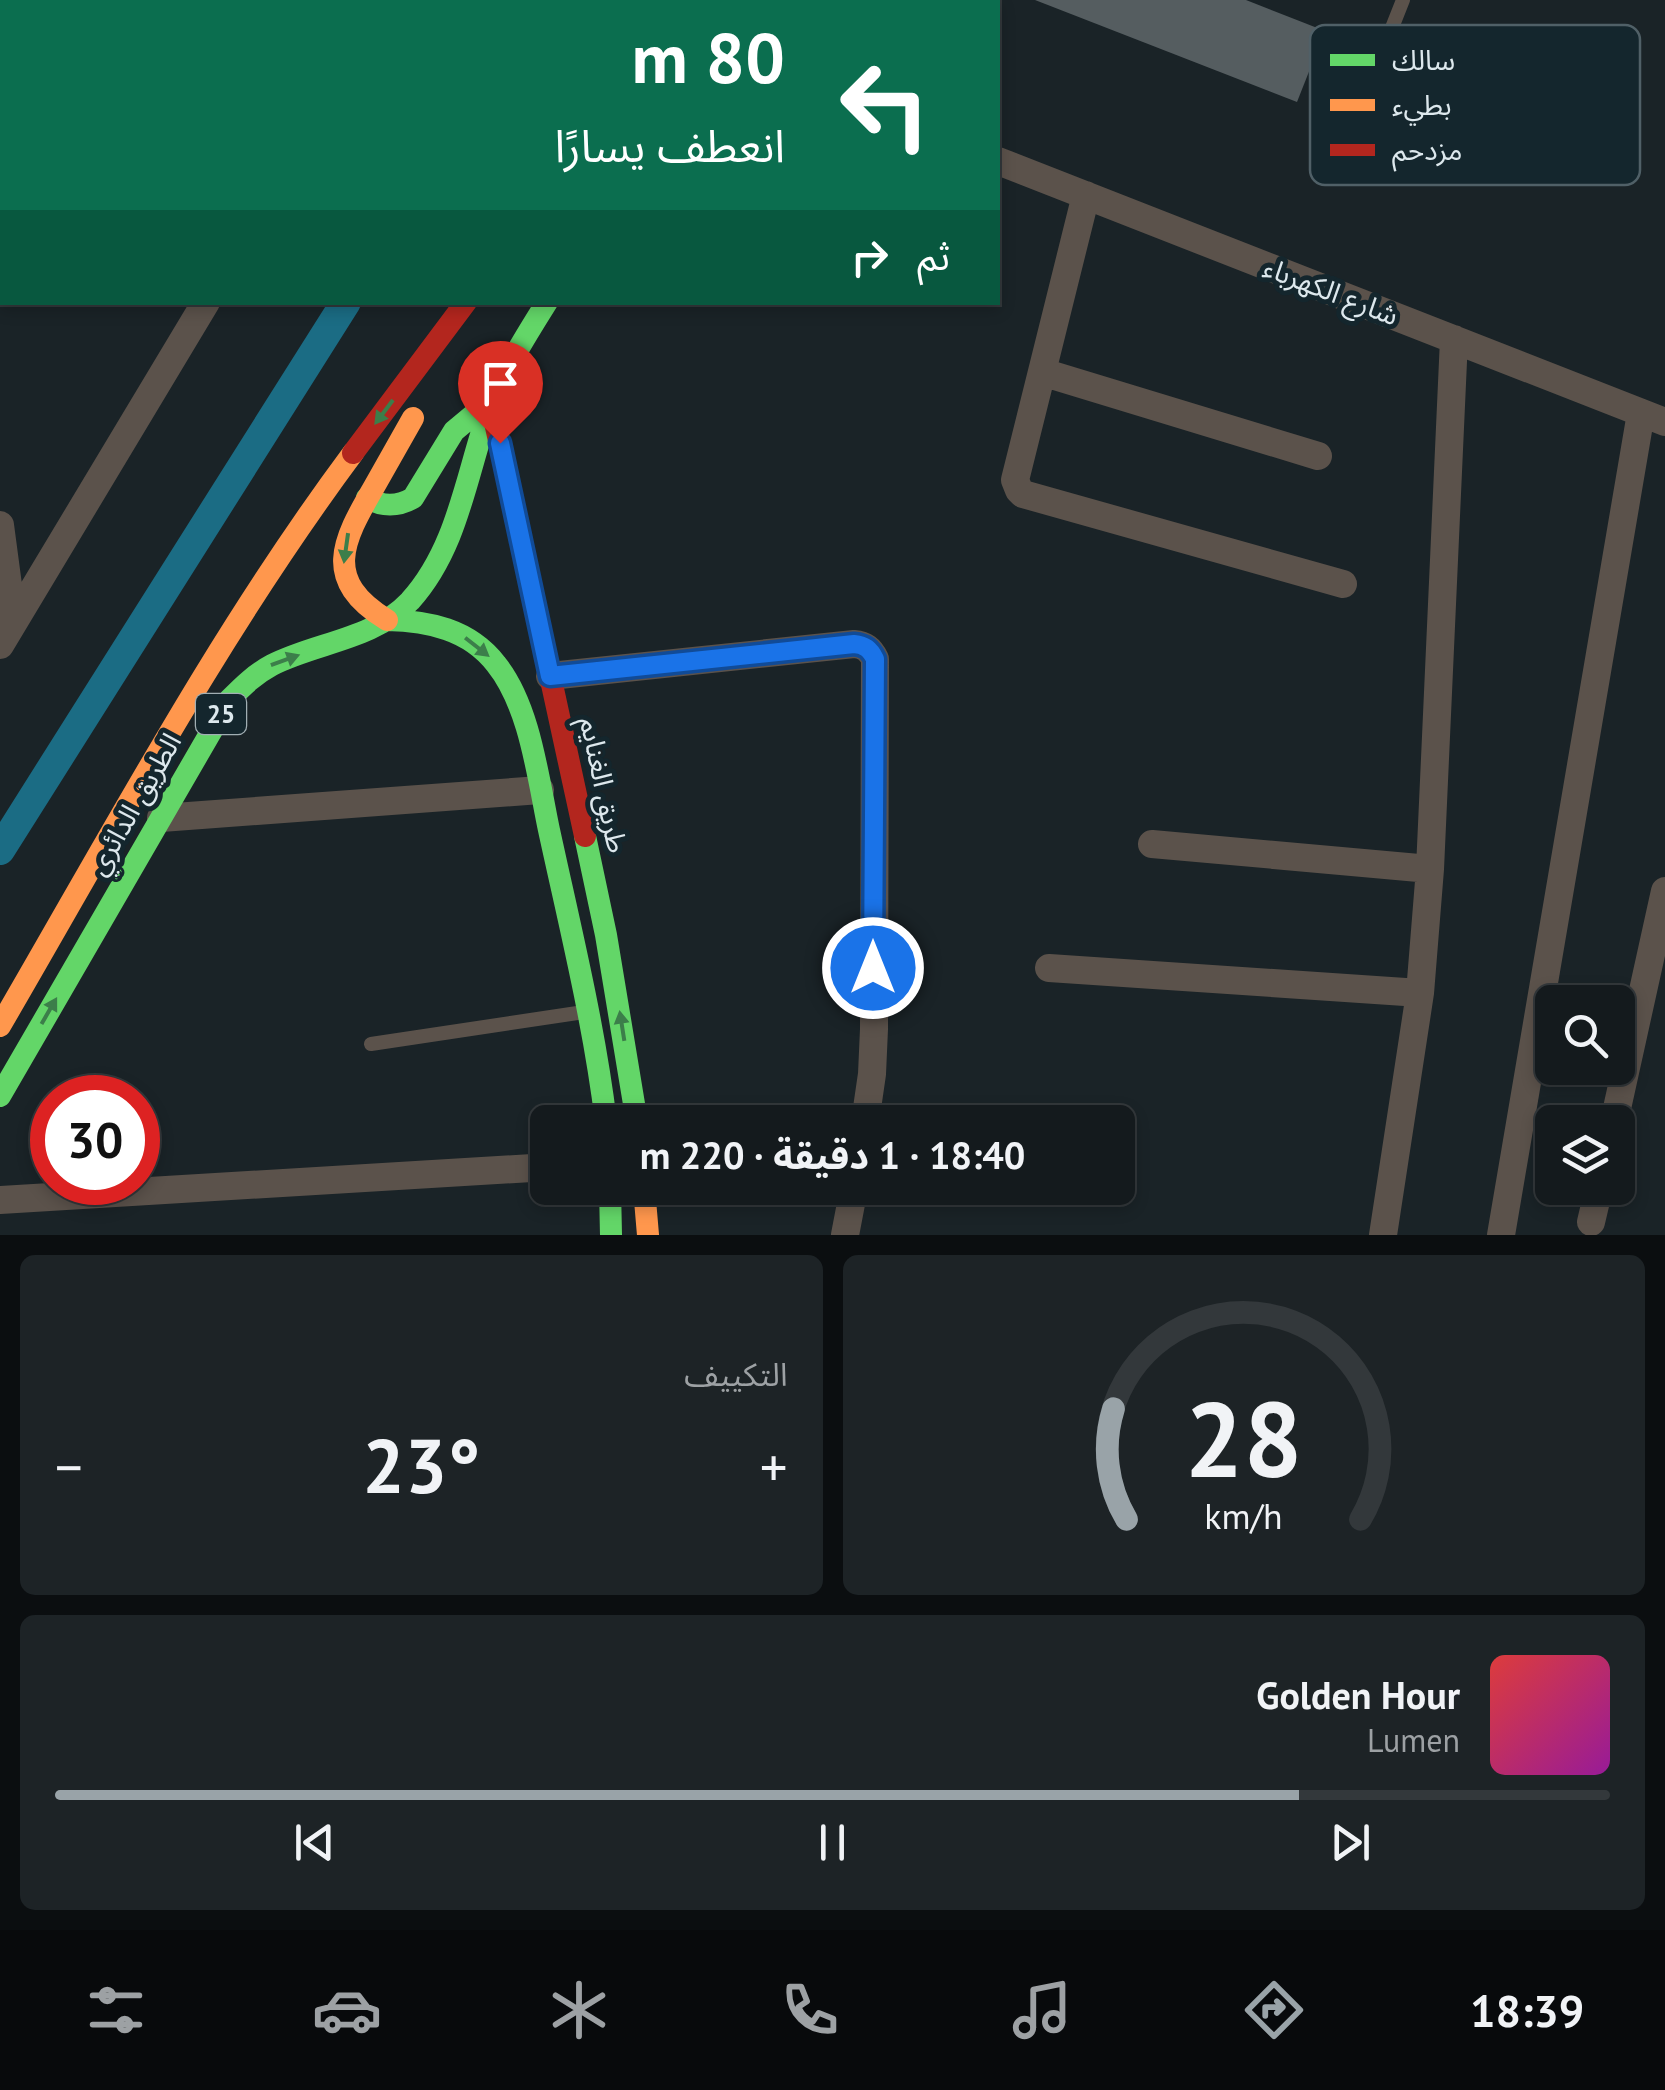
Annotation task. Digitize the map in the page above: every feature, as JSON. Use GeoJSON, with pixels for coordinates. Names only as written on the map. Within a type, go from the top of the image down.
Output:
{"type":"FeatureCollection","features":[{"type":"Feature","properties":{"kind":"main road"},"geometry":{"type":"LineString","coordinates":[[438,305],[442,335],[439,366],[346,538],[344,571],[359,600],[371,612],[387,620],[418,620],[448,628],[475,643],[497,664],[513,690],[590,1011],[604,1105]]}},
{"type":"Feature","properties":{"kind":"main road","name":"الطريق الدائري"},"geometry":{"type":"LineString","coordinates":[[0,1026],[210,662],[319,499],[464,305]]}},
{"type":"Feature","properties":{"kind":"main road","name":"الطريق الدائري"},"geometry":{"type":"LineString","coordinates":[[0,1096],[230,700],[252,675],[282,660],[349,640],[387,620],[425,582],[459,514],[474,451],[491,404],[510,362],[544,305]]}},
{"type":"Feature","properties":{"kind":"main road"},"geometry":{"type":"LineString","coordinates":[[367,498],[385,506],[404,504],[413,498],[454,430],[491,404]]}},
{"type":"Feature","properties":{"kind":"main road","name":"طريق الغنايم"},"geometry":{"type":"LineString","coordinates":[[491,404],[606,936],[633,1105]]}},
{"type":"Feature","properties":{"kind":"main road"},"geometry":{"type":"LineString","coordinates":[[610,1205],[610,1235]]}},
{"type":"Feature","properties":{"kind":"main road"},"geometry":{"type":"LineString","coordinates":[[645,1205],[648,1235]]}},
{"type":"Feature","properties":{"kind":"street","name":"شارع الكهرباء"},"geometry":{"type":"LineString","coordinates":[[1000,162],[1653,418]]}},
{"type":"Feature","properties":{"kind":"street"},"geometry":{"type":"LineString","coordinates":[[1086,195],[1015,480],[1019,490],[1343,584]]}},
{"type":"Feature","properties":{"kind":"street"},"geometry":{"type":"LineString","coordinates":[[7,634],[204,305]]}},
{"type":"Feature","properties":{"kind":"street"},"geometry":{"type":"LineString","coordinates":[[1383,1235],[1420,993],[1430,869],[1454,339]]}},
{"type":"Feature","properties":{"kind":"street"},"geometry":{"type":"LineString","coordinates":[[1042,372],[1318,456]]}},
{"type":"Feature","properties":{"kind":"street"},"geometry":{"type":"LineString","coordinates":[[1500,1235],[1653,418]]}},
{"type":"Feature","properties":{"kind":"street"},"geometry":{"type":"LineString","coordinates":[[0,525],[7,634]]}},
{"type":"Feature","properties":{"kind":"street"},"geometry":{"type":"LineString","coordinates":[[550,676],[854,644],[871,651],[875,659],[874,1030],[867,1105]]}},
{"type":"Feature","properties":{"kind":"street"},"geometry":{"type":"LineString","coordinates":[[161,818],[540,790]]}},
{"type":"Feature","properties":{"kind":"street"},"geometry":{"type":"LineString","coordinates":[[1152,844],[1430,869]]}},
{"type":"Feature","properties":{"kind":"street"},"geometry":{"type":"LineString","coordinates":[[1618,1105],[1665,891]]}},
{"type":"Feature","properties":{"kind":"street"},"geometry":{"type":"LineString","coordinates":[[1049,968],[1420,993]]}},
{"type":"Feature","properties":{"kind":"street"},"geometry":{"type":"LineString","coordinates":[[0,1200],[530,1168]]}},
{"type":"Feature","properties":{"kind":"street"},"geometry":{"type":"LineString","coordinates":[[844,1235],[850,1205]]}},
{"type":"Feature","properties":{"kind":"street"},"geometry":{"type":"LineString","coordinates":[[1592,1222],[1596,1205]]}},
{"type":"Feature","properties":{"kind":"lane"},"geometry":{"type":"LineString","coordinates":[[1393,25],[1403,0]]}},
{"type":"Feature","properties":{"kind":"lane"},"geometry":{"type":"LineString","coordinates":[[371,1044],[590,1011]]}},
{"type":"Feature","properties":{"kind":"building"},"geometry":{"type":"Polygon","coordinates":[[[1035,0],[1246,0],[1310,25],[1310,69],[1297,102],[1035,0]]]}},
{"type":"Feature","properties":{"kind":"waterway"},"geometry":{"type":"LineString","coordinates":[[0,850],[344,305]]}},
{"type":"Feature","properties":{"kind":"traffic: fast"},"geometry":{"type":"LineString","coordinates":[[0,1096],[230,699],[272,665],[379,624],[410,601],[426,580],[450,534],[495,396],[545,305]]}},
{"type":"Feature","properties":{"kind":"traffic: fast"},"geometry":{"type":"LineString","coordinates":[[367,498],[390,505],[413,498],[454,431],[478,411]]}},
{"type":"Feature","properties":{"kind":"traffic: fast"},"geometry":{"type":"LineString","coordinates":[[387,620],[432,625],[473,642],[496,664],[517,700],[536,766],[581,975],[603,1105]]}},
{"type":"Feature","properties":{"kind":"traffic: fast"},"geometry":{"type":"LineString","coordinates":[[585,836],[634,1105]]}},
{"type":"Feature","properties":{"kind":"traffic: fast"},"geometry":{"type":"LineString","coordinates":[[610,1205],[611,1235]]}},
{"type":"Feature","properties":{"kind":"traffic: slow"},"geometry":{"type":"LineString","coordinates":[[387,620],[353,590],[344,559],[353,525],[413,418]]}},
{"type":"Feature","properties":{"kind":"traffic: slow"},"geometry":{"type":"LineString","coordinates":[[0,1026],[212,662],[353,453]]}},
{"type":"Feature","properties":{"kind":"traffic: slow"},"geometry":{"type":"LineString","coordinates":[[645,1205],[648,1235]]}},
{"type":"Feature","properties":{"kind":"traffic: jam"},"geometry":{"type":"LineString","coordinates":[[353,453],[464,305]]}},
{"type":"Feature","properties":{"kind":"traffic: jam"},"geometry":{"type":"LineString","coordinates":[[491,404],[585,836]]}},
{"type":"Feature","properties":{"kind":"route"},"geometry":{"type":"LineString","coordinates":[[500,443],[550,676],[854,644],[871,651],[875,659],[873,968]]}}]}
